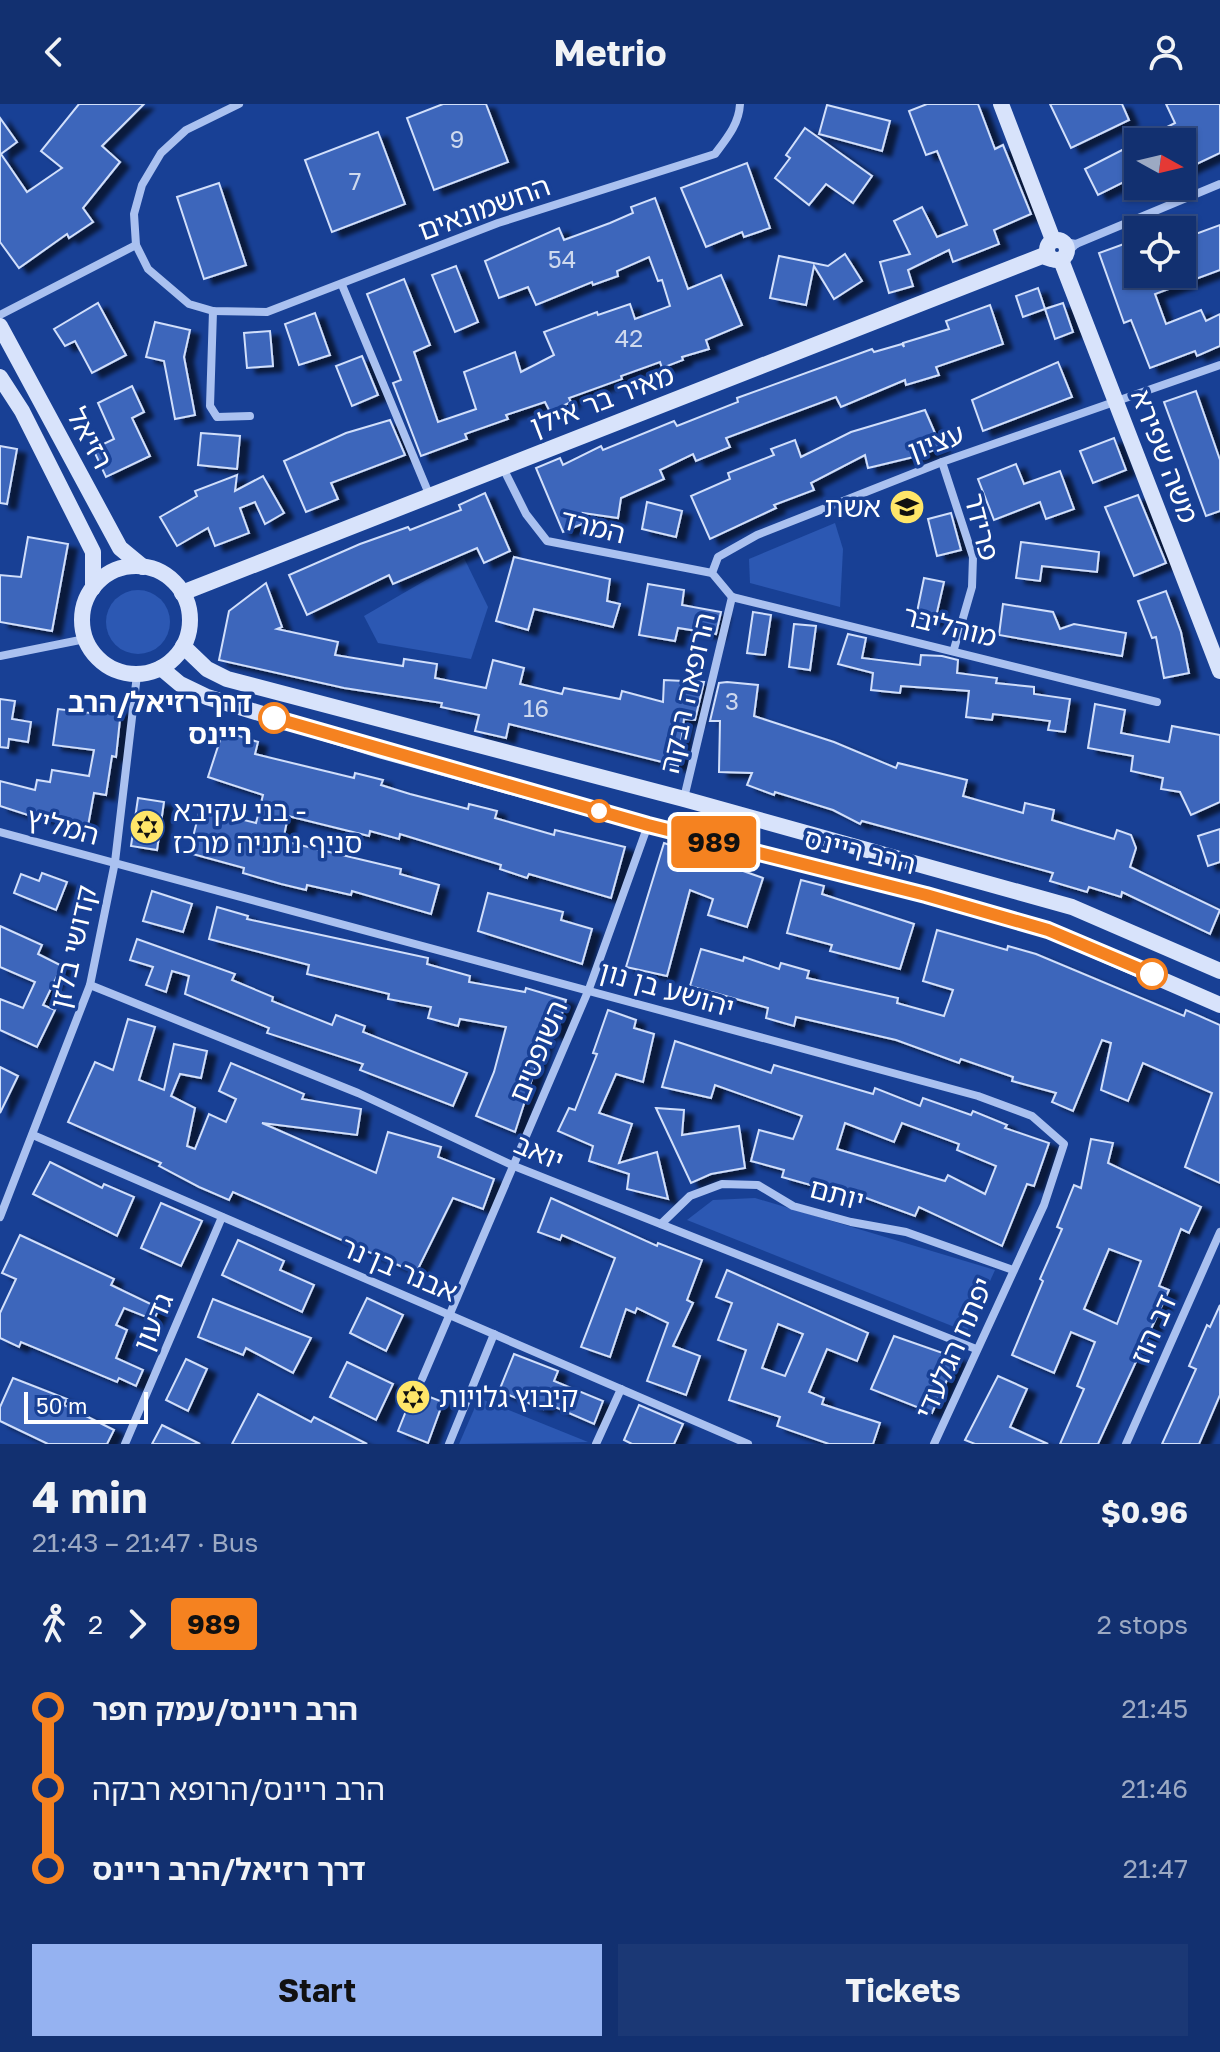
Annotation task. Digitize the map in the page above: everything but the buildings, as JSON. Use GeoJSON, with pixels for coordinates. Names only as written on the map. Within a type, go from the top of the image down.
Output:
{"type":"FeatureCollection","features":[{"type":"Feature","properties":{"kind":"main road","name":"משה שפירא"},"geometry":{"type":"LineString","coordinates":[[1001,104],[1220,671]]}},
{"type":"Feature","properties":{"kind":"main road","name":"מאיר בר אילן"},"geometry":{"type":"LineString","coordinates":[[182,593],[1058,250]]}},
{"type":"Feature","properties":{"kind":"main road","name":"רזיאל"},"geometry":{"type":"LineString","coordinates":[[0,326],[120,548],[143,567]]}},
{"type":"Feature","properties":{"kind":"main road","name":"רזיאל"},"geometry":{"type":"LineString","coordinates":[[0,377],[22,411],[93,552],[93,588]]}},
{"type":"Feature","properties":{"kind":"main road"},"geometry":{"type":"LineString","coordinates":[[143,567],[172,580],[182,593],[189,610],[189,629],[183,646],[161,668],[137,675],[120,673],[105,665],[85,639],[82,621],[93,588],[115,570],[143,567]]}},
{"type":"Feature","properties":{"kind":"main road","name":"הרב ריינס"},"geometry":{"type":"LineString","coordinates":[[183,646],[207,669],[227,679],[684,799],[1072,907],[1220,971]]}},
{"type":"Feature","properties":{"kind":"main road","name":"הרב ריינס"},"geometry":{"type":"LineString","coordinates":[[161,668],[180,684],[207,697],[383,751],[648,825],[926,895],[1048,930],[1220,1005]]}},
{"type":"Feature","properties":{"kind":"street"},"geometry":{"type":"LineString","coordinates":[[0,315],[136,245],[134,214],[161,153],[186,130],[239,104]]}},
{"type":"Feature","properties":{"kind":"street","name":"החשמונאים"},"geometry":{"type":"LineString","coordinates":[[136,245],[148,269],[189,304],[213,311],[267,312],[498,223],[715,154],[730,135],[739,116],[740,104]]}},
{"type":"Feature","properties":{"kind":"street","name":"מאיר בר אילן"},"geometry":{"type":"LineString","coordinates":[[1058,250],[1220,184]]}},
{"type":"Feature","properties":{"kind":"street"},"geometry":{"type":"LineString","coordinates":[[342,285],[429,494]]}},
{"type":"Feature","properties":{"kind":"street"},"geometry":{"type":"LineString","coordinates":[[213,311],[210,406],[217,417],[250,416]]}},
{"type":"Feature","properties":{"kind":"street","name":"עציון"},"geometry":{"type":"LineString","coordinates":[[712,573],[718,557],[757,535],[942,462],[1220,365]]}},
{"type":"Feature","properties":{"kind":"street","name":"פרידר"},"geometry":{"type":"LineString","coordinates":[[942,462],[973,557],[972,587],[954,649]]}},
{"type":"Feature","properties":{"kind":"street","name":"המרד"},"geometry":{"type":"LineString","coordinates":[[503,467],[526,514],[547,541],[712,573]]}},
{"type":"Feature","properties":{"kind":"street"},"geometry":{"type":"LineString","coordinates":[[712,573],[732,597]]}},
{"type":"Feature","properties":{"kind":"street","name":"מוהליבר"},"geometry":{"type":"LineString","coordinates":[[732,597],[954,649],[1157,702]]}},
{"type":"Feature","properties":{"kind":"street","name":"הרופאה רבקה"},"geometry":{"type":"LineString","coordinates":[[684,799],[732,597]]}},
{"type":"Feature","properties":{"kind":"street"},"geometry":{"type":"LineString","coordinates":[[0,656],[85,639]]}},
{"type":"Feature","properties":{"kind":"street","name":"קדושי בלזן"},"geometry":{"type":"LineString","coordinates":[[0,1217],[90,985],[115,862],[137,675]]}},
{"type":"Feature","properties":{"kind":"street","name":"השופטים"},"geometry":{"type":"LineString","coordinates":[[422,1379],[589,989],[648,825]]}},
{"type":"Feature","properties":{"kind":"street","name":"המליץ"},"geometry":{"type":"LineString","coordinates":[[0,832],[115,862]]}},
{"type":"Feature","properties":{"kind":"street","name":"יהושע בן נון"},"geometry":{"type":"LineString","coordinates":[[115,862],[978,1096],[1032,1116],[1064,1144],[1044,1205],[1013,1270]]}},
{"type":"Feature","properties":{"kind":"street","name":"יואב"},"geometry":{"type":"LineString","coordinates":[[90,985],[358,1093],[514,1166],[976,1349]]}},
{"type":"Feature","properties":{"kind":"street","name":"אבנר בן נר"},"geometry":{"type":"LineString","coordinates":[[33,1135],[748,1444]]}},
{"type":"Feature","properties":{"kind":"street","name":"יותם"},"geometry":{"type":"LineString","coordinates":[[661,1224],[690,1196],[722,1184],[758,1185],[793,1206],[851,1222],[906,1232],[1013,1270]]}},
{"type":"Feature","properties":{"kind":"street","name":"גדעון"},"geometry":{"type":"LineString","coordinates":[[125,1444],[222,1217]]}},
{"type":"Feature","properties":{"kind":"street","name":"דב הוז"},"geometry":{"type":"LineString","coordinates":[[1126,1444],[1220,1232]]}},
{"type":"Feature","properties":{"kind":"street","name":"יפתח הגלעדי"},"geometry":{"type":"LineString","coordinates":[[934,1444],[1013,1270]]}},
{"type":"Feature","properties":{"kind":"street"},"geometry":{"type":"LineString","coordinates":[[449,1444],[494,1334]]}},
{"type":"Feature","properties":{"kind":"street"},"geometry":{"type":"LineString","coordinates":[[596,1444],[621,1389]]}},
{"type":"Feature","properties":{"kind":"shaded area"},"geometry":{"type":"Polygon","coordinates":[[[835,523],[843,549],[840,607],[750,583],[749,559],[835,523]]]}},
{"type":"Feature","properties":{"kind":"shaded area"},"geometry":{"type":"Polygon","coordinates":[[[464,558],[488,607],[471,659],[378,643],[364,616],[464,558]]]}},
{"type":"Feature","properties":{"kind":"shaded area"},"geometry":{"type":"Polygon","coordinates":[[[138,590],[161,599],[170,622],[161,645],[138,654],[115,645],[106,622],[115,599],[138,590]]]}},
{"type":"Feature","properties":{"kind":"shaded area"},"geometry":{"type":"Polygon","coordinates":[[[755,1198],[995,1270],[967,1332],[687,1220],[713,1200],[755,1198]]]}},
{"type":"Feature","properties":{"kind":"shaded area"},"geometry":{"type":"Polygon","coordinates":[[[479,1398],[588,1442],[459,1444],[479,1398]]]}},
{"type":"Feature","properties":{"kind":"bus line","name":"989"},"geometry":{"type":"LineString","coordinates":[[274,718],[648,825],[926,895],[1048,930],[1152,974]]}},
{"type":"Feature","properties":{"kind":"place","name":"אשת"},"geometry":{"type":"Point","coordinates":[907,507]}},
{"type":"Feature","properties":{"kind":"place","name":"דרך רזיאל/הרב ריינס"},"geometry":{"type":"Point","coordinates":[274,718]}},
{"type":"Feature","properties":{"kind":"place","name":"בני עקיבא - סניף נתניה מרכז"},"geometry":{"type":"Point","coordinates":[147,827]}},
{"type":"Feature","properties":{"kind":"place","name":"קיבוץ גלויות"},"geometry":{"type":"Point","coordinates":[413,1397]}}]}
